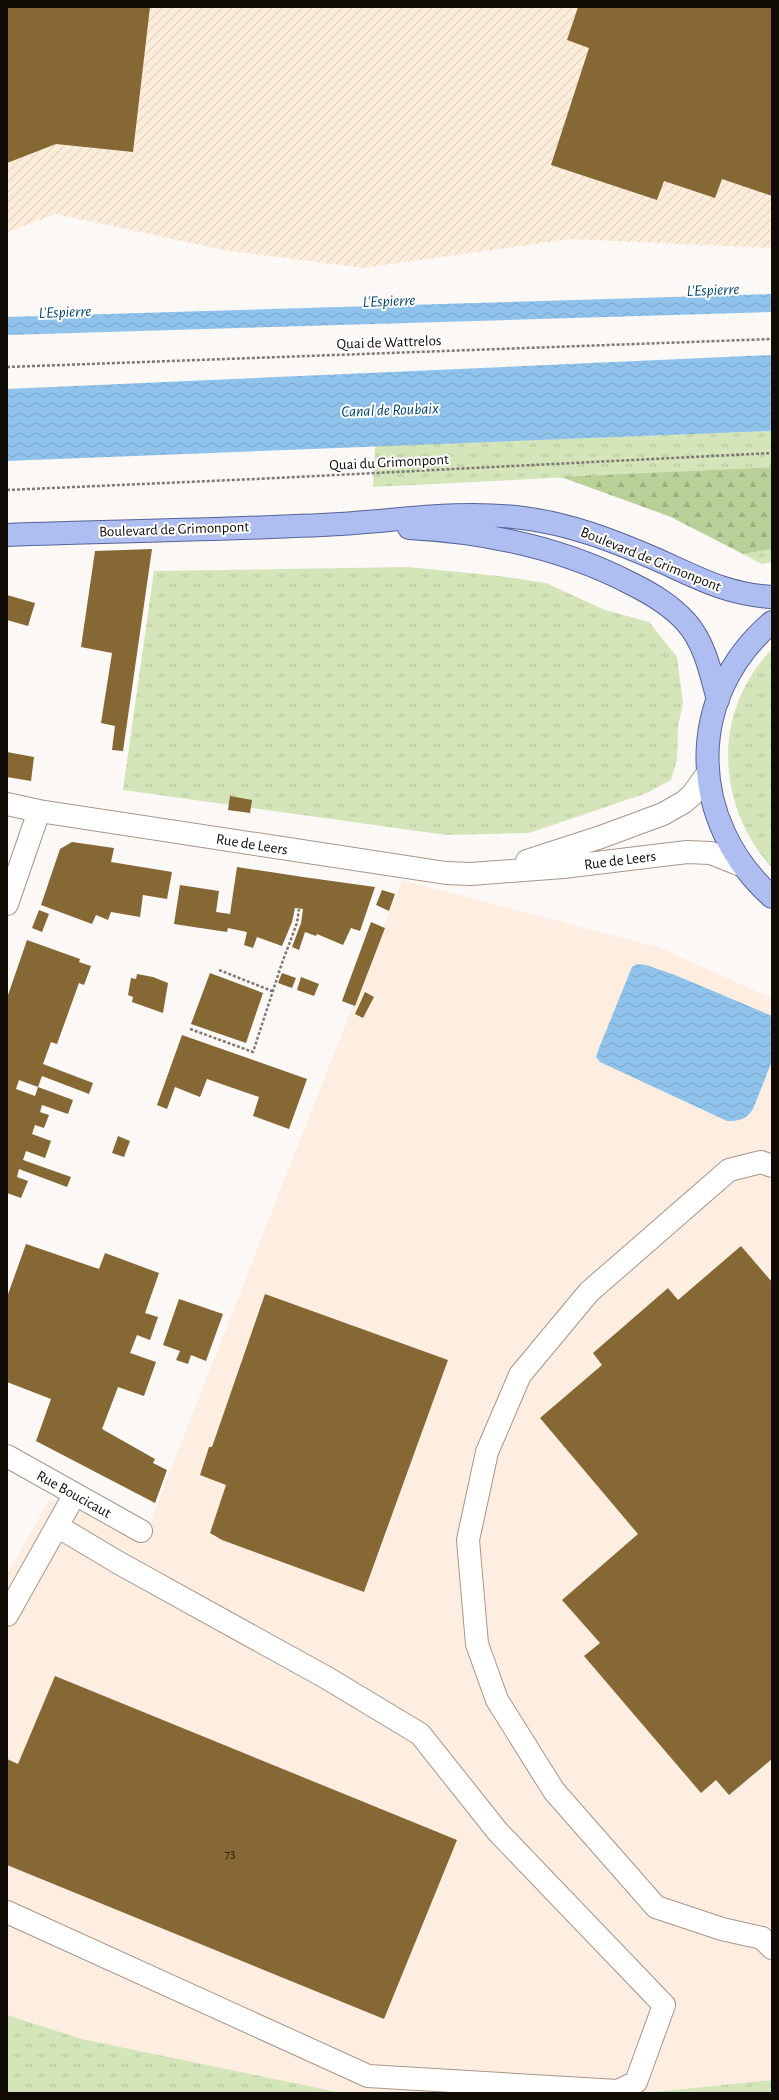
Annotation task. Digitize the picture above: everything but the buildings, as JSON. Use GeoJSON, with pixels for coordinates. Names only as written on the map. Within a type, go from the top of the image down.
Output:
{"type":"FeatureCollection","features":[{"type":"Feature","properties":{"kind":"main road","name":"Boulevard de Grimonpont"},"geometry":{"type":"LineString","coordinates":[[7,535],[340,524],[433,515],[493,514],[552,522],[585,531],[627,546],[730,591],[772,597]]}},
{"type":"Feature","properties":{"kind":"main road","name":"Boulevard de Grimonpont"},"geometry":{"type":"LineString","coordinates":[[340,524],[429,529],[527,544],[574,558],[618,577],[666,604],[686,622],[702,649],[718,700]]}},
{"type":"Feature","properties":{"kind":"main road"},"geometry":{"type":"LineString","coordinates":[[772,622],[759,634],[739,659],[731,672],[718,700],[708,745],[708,773],[711,798],[718,821],[728,843],[741,864],[772,897]]}},
{"type":"Feature","properties":{"kind":"street","name":"Rue de Leers"},"geometry":{"type":"LineString","coordinates":[[498,871],[601,837],[663,814],[684,802],[692,795],[708,773]]}},
{"type":"Feature","properties":{"kind":"street","name":"Rue de Leers"},"geometry":{"type":"LineString","coordinates":[[7,804],[39,811],[446,873],[578,865],[687,852],[711,853],[741,864]]}},
{"type":"Feature","properties":{"kind":"street"},"geometry":{"type":"LineString","coordinates":[[7,904],[39,811]]}},
{"type":"Feature","properties":{"kind":"street"},"geometry":{"type":"LineString","coordinates":[[772,1166],[760,1162],[729,1170],[589,1292],[520,1375],[487,1452],[468,1540],[477,1644],[497,1700],[554,1791],[656,1907],[722,1929],[762,1938],[772,1948]]}},
{"type":"Feature","properties":{"kind":"street","name":"Rue Boucicaut"},"geometry":{"type":"LineString","coordinates":[[7,1456],[141,1531]]}},
{"type":"Feature","properties":{"kind":"street"},"geometry":{"type":"LineString","coordinates":[[7,1615],[75,1494]]}},
{"type":"Feature","properties":{"kind":"street"},"geometry":{"type":"LineString","coordinates":[[7,1912],[368,2076],[618,2091],[636,2082],[664,2005],[498,1832],[420,1734],[327,1678],[119,1563],[57,1526]]}},
{"type":"Feature","properties":{"kind":"path","name":"Quai de Wattrelos"},"geometry":{"type":"LineString","coordinates":[[7,367],[772,339]]}},
{"type":"Feature","properties":{"kind":"path","name":"Quai du Grimonpont"},"geometry":{"type":"LineString","coordinates":[[7,490],[772,453]]}},
{"type":"Feature","properties":{"kind":"path"},"geometry":{"type":"LineString","coordinates":[[190,1029],[253,1052],[297,923],[299,909]]}},
{"type":"Feature","properties":{"kind":"path"},"geometry":{"type":"LineString","coordinates":[[219,970],[273,991]]}},
{"type":"Feature","properties":{"kind":"shaded area"},"geometry":{"type":"Polygon","coordinates":[[[7,7],[772,7],[772,248],[570,239],[363,268],[224,250],[56,214],[7,232],[7,7]]]}},
{"type":"Feature","properties":{"kind":"shaded area"},"geometry":{"type":"Polygon","coordinates":[[[402,880],[658,947],[772,998],[772,2080],[643,2093],[335,2093],[82,2039],[7,2015],[7,1574],[49,1500],[149,1525],[402,880]]]}},
{"type":"Feature","properties":{"kind":"green space"},"geometry":{"type":"Polygon","coordinates":[[[772,431],[772,467],[373,487],[375,446],[772,431]]]}},
{"type":"Feature","properties":{"kind":"green space"},"geometry":{"type":"Polygon","coordinates":[[[772,467],[772,549],[743,554],[671,517],[561,477],[772,467]]]}},
{"type":"Feature","properties":{"kind":"green space"},"geometry":{"type":"Polygon","coordinates":[[[772,549],[772,562],[762,564],[743,554],[772,549]]]}},
{"type":"Feature","properties":{"kind":"green space"},"geometry":{"type":"Polygon","coordinates":[[[408,567],[499,576],[546,583],[605,610],[649,622],[677,657],[683,703],[678,726],[677,760],[671,780],[647,793],[529,833],[446,835],[123,790],[154,571],[408,567]]]}},
{"type":"Feature","properties":{"kind":"green space"},"geometry":{"type":"Polygon","coordinates":[[[772,649],[772,868],[753,843],[740,816],[731,788],[728,758],[730,729],[738,701],[752,674],[772,649]]]}},
{"type":"Feature","properties":{"kind":"green space"},"geometry":{"type":"Polygon","coordinates":[[[7,2015],[82,2039],[342,2093],[7,2093],[7,2015]]]}},
{"type":"Feature","properties":{"kind":"green space"},"geometry":{"type":"Polygon","coordinates":[[[772,2080],[772,2093],[643,2093],[772,2080]]]}},
{"type":"Feature","properties":{"kind":"water"},"geometry":{"type":"Polygon","coordinates":[[[772,294],[772,312],[7,335],[7,317],[772,294]]]}},
{"type":"Feature","properties":{"kind":"water","name":"Canal de Roubaix"},"geometry":{"type":"Polygon","coordinates":[[[772,355],[772,431],[7,461],[7,389],[772,355]]]}},
{"type":"Feature","properties":{"kind":"water"},"geometry":{"type":"Polygon","coordinates":[[[637,964],[646,965],[675,975],[772,1016],[772,1061],[753,1109],[748,1116],[739,1120],[727,1121],[600,1062],[596,1057],[632,967],[637,964]]]}},
{"type":"Feature","properties":{"kind":"water label","name":"L'Espierre"},"geometry":{"type":"Point","coordinates":[713,289]}},
{"type":"Feature","properties":{"kind":"water label","name":"L'Espierre"},"geometry":{"type":"Point","coordinates":[389,300]}},
{"type":"Feature","properties":{"kind":"water label","name":"L'Espierre"},"geometry":{"type":"Point","coordinates":[65,311]}}]}
